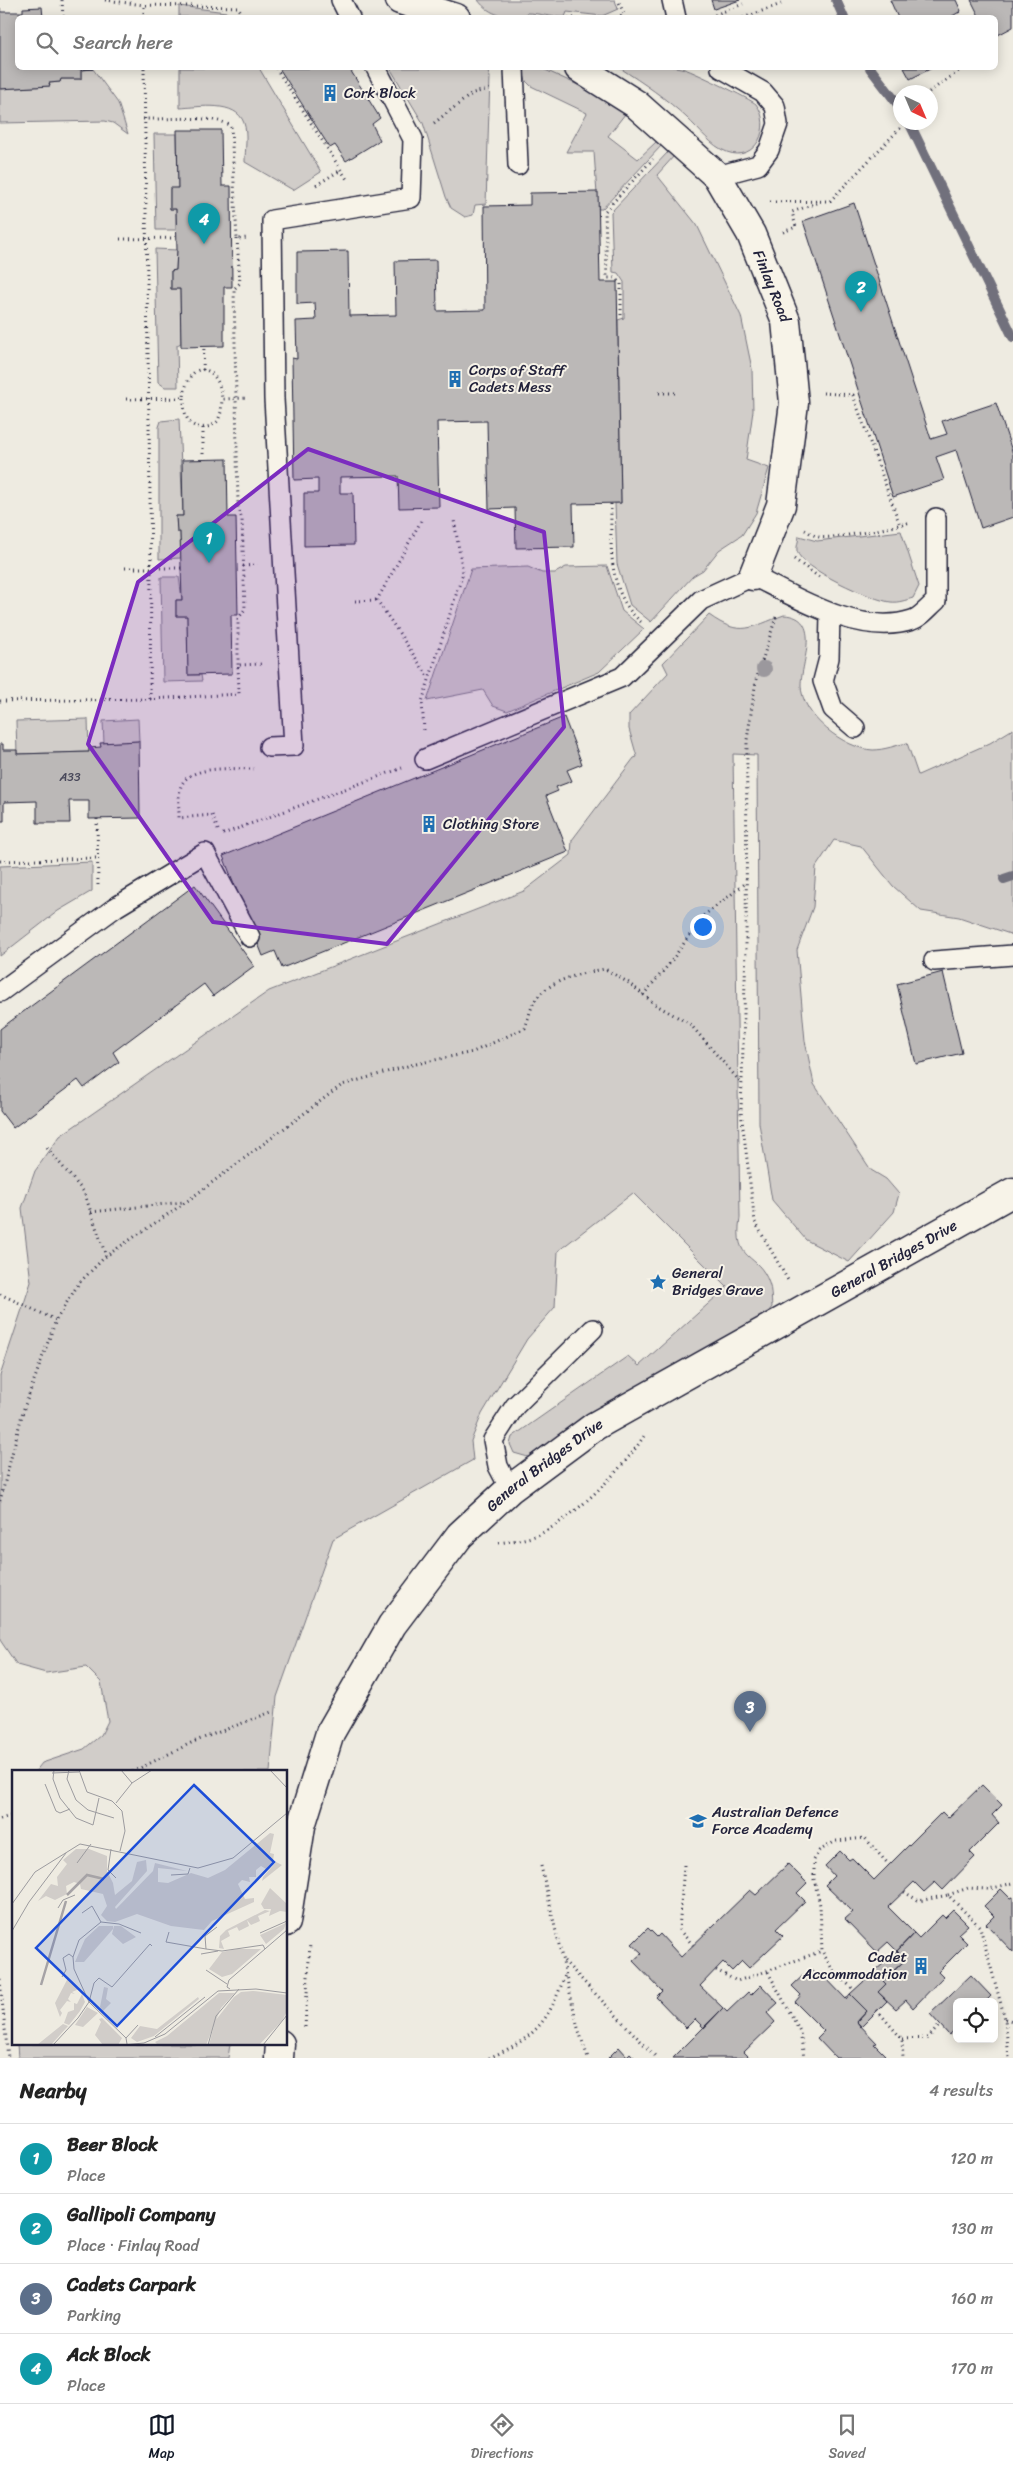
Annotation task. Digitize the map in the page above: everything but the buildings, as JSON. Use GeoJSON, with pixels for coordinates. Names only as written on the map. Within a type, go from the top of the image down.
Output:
{"type":"FeatureCollection","features":[{"type":"Feature","properties":{"kind":"street"},"geometry":{"type":"LineString","coordinates":[[400,0],[447,15]]}},
{"type":"Feature","properties":{"kind":"street","name":"Finlay Road"},"geometry":{"type":"LineString","coordinates":[[582,70],[636,104],[717,176],[752,234],[786,321],[793,377],[794,403],[781,505],[753,576]]}},
{"type":"Feature","properties":{"kind":"street","name":"General Bridges Drive"},"geometry":{"type":"LineString","coordinates":[[288,1909],[301,1826],[330,1733],[392,1625],[460,1535],[510,1489],[595,1426],[1013,1192]]}},
{"type":"Feature","properties":{"kind":"lane"},"geometry":{"type":"LineString","coordinates":[[341,0],[348,15]]}},
{"type":"Feature","properties":{"kind":"lane"},"geometry":{"type":"LineString","coordinates":[[672,0],[675,15]]}},
{"type":"Feature","properties":{"kind":"lane"},"geometry":{"type":"LineString","coordinates":[[269,747],[294,746],[274,399],[272,220],[411,198],[413,139],[377,70]]}},
{"type":"Feature","properties":{"kind":"lane"},"geometry":{"type":"LineString","coordinates":[[717,176],[758,165],[769,150],[778,124],[775,106],[764,92],[725,70]]}},
{"type":"Feature","properties":{"kind":"lane"},"geometry":{"type":"LineString","coordinates":[[514,75],[518,165]]}},
{"type":"Feature","properties":{"kind":"lane"},"geometry":{"type":"LineString","coordinates":[[426,759],[622,677],[701,600],[753,576],[830,614],[881,625],[913,620],[936,601],[936,518]]}},
{"type":"Feature","properties":{"kind":"lane"},"geometry":{"type":"LineString","coordinates":[[830,614],[829,658],[823,681],[833,709],[855,728]]}},
{"type":"Feature","properties":{"kind":"lane"},"geometry":{"type":"LineString","coordinates":[[0,992],[116,907],[205,853],[250,937]]}},
{"type":"Feature","properties":{"kind":"lane"},"geometry":{"type":"LineString","coordinates":[[934,961],[1013,955]]}},
{"type":"Feature","properties":{"kind":"lane"},"geometry":{"type":"LineString","coordinates":[[510,1489],[498,1466],[493,1440],[515,1406],[592,1329]]}},
{"type":"Feature","properties":{"kind":"path"},"geometry":{"type":"LineString","coordinates":[[62,0],[63,15]]}},
{"type":"Feature","properties":{"kind":"path"},"geometry":{"type":"LineString","coordinates":[[105,0],[144,5],[238,7],[243,15]]}},
{"type":"Feature","properties":{"kind":"path"},"geometry":{"type":"LineString","coordinates":[[196,0],[196,6]]}},
{"type":"Feature","properties":{"kind":"path"},"geometry":{"type":"LineString","coordinates":[[618,0],[624,14],[622,15]]}},
{"type":"Feature","properties":{"kind":"path"},"geometry":{"type":"LineString","coordinates":[[715,15],[743,4]]}},
{"type":"Feature","properties":{"kind":"path"},"geometry":{"type":"LineString","coordinates":[[751,15],[781,4]]}},
{"type":"Feature","properties":{"kind":"path"},"geometry":{"type":"LineString","coordinates":[[144,5],[144,15]]}},
{"type":"Feature","properties":{"kind":"path"},"geometry":{"type":"LineString","coordinates":[[144,70],[143,119],[148,239],[151,568],[150,699]]}},
{"type":"Feature","properties":{"kind":"path"},"geometry":{"type":"LineString","coordinates":[[277,70],[363,205]]}},
{"type":"Feature","properties":{"kind":"path"},"geometry":{"type":"LineString","coordinates":[[938,86],[960,70]]}},
{"type":"Feature","properties":{"kind":"path"},"geometry":{"type":"LineString","coordinates":[[413,139],[473,93],[514,75]]}},
{"type":"Feature","properties":{"kind":"path"},"geometry":{"type":"LineString","coordinates":[[0,701],[150,699],[239,694],[238,619],[245,609],[242,519],[238,507],[234,398],[234,289],[240,283],[231,126],[224,121],[143,119]]}},
{"type":"Feature","properties":{"kind":"path"},"geometry":{"type":"LineString","coordinates":[[770,202],[830,201],[898,130]]}},
{"type":"Feature","properties":{"kind":"path"},"geometry":{"type":"LineString","coordinates":[[621,315],[621,284],[615,278],[607,278],[605,212],[674,136]]}},
{"type":"Feature","properties":{"kind":"path"},"geometry":{"type":"LineString","coordinates":[[327,178],[341,170]]}},
{"type":"Feature","properties":{"kind":"path"},"geometry":{"type":"LineString","coordinates":[[782,232],[796,227],[792,212],[822,201]]}},
{"type":"Feature","properties":{"kind":"path"},"geometry":{"type":"LineString","coordinates":[[237,239],[272,237]]}},
{"type":"Feature","properties":{"kind":"path"},"geometry":{"type":"LineString","coordinates":[[120,239],[176,238]]}},
{"type":"Feature","properties":{"kind":"path"},"geometry":{"type":"LineString","coordinates":[[203,370],[204,346]]}},
{"type":"Feature","properties":{"kind":"path"},"geometry":{"type":"LineString","coordinates":[[203,370],[216,376],[221,388],[222,399],[218,422],[203,428],[194,426],[189,421],[184,398],[188,377],[195,371],[203,370]]}},
{"type":"Feature","properties":{"kind":"path"},"geometry":{"type":"LineString","coordinates":[[659,393],[675,393]]}},
{"type":"Feature","properties":{"kind":"path"},"geometry":{"type":"LineString","coordinates":[[818,393],[852,395],[900,526]]}},
{"type":"Feature","properties":{"kind":"path"},"geometry":{"type":"LineString","coordinates":[[126,399],[184,398]]}},
{"type":"Feature","properties":{"kind":"path"},"geometry":{"type":"LineString","coordinates":[[222,399],[274,399]]}},
{"type":"Feature","properties":{"kind":"path"},"geometry":{"type":"LineString","coordinates":[[203,428],[203,455]]}},
{"type":"Feature","properties":{"kind":"path"},"geometry":{"type":"LineString","coordinates":[[610,504],[612,567],[627,610],[646,626]]}},
{"type":"Feature","properties":{"kind":"path"},"geometry":{"type":"LineString","coordinates":[[798,526],[820,537],[845,536],[936,518]]}},
{"type":"Feature","properties":{"kind":"path"},"geometry":{"type":"LineString","coordinates":[[247,769],[203,771],[189,775],[180,789],[179,818],[212,815],[220,834],[426,759],[422,702],[463,573],[454,520]]}},
{"type":"Feature","properties":{"kind":"path"},"geometry":{"type":"LineString","coordinates":[[377,600],[420,521]]}},
{"type":"Feature","properties":{"kind":"path"},"geometry":{"type":"LineString","coordinates":[[125,568],[181,568]]}},
{"type":"Feature","properties":{"kind":"path"},"geometry":{"type":"LineString","coordinates":[[784,591],[756,680],[747,740],[741,1112],[754,1222],[805,1308]]}},
{"type":"Feature","properties":{"kind":"path"},"geometry":{"type":"LineString","coordinates":[[377,600],[430,679]]}},
{"type":"Feature","properties":{"kind":"path"},"geometry":{"type":"LineString","coordinates":[[355,601],[377,600]]}},
{"type":"Feature","properties":{"kind":"path"},"geometry":{"type":"LineString","coordinates":[[238,665],[288,664]]}},
{"type":"Feature","properties":{"kind":"path"},"geometry":{"type":"LineString","coordinates":[[97,819],[98,887]]}},
{"type":"Feature","properties":{"kind":"path"},"geometry":{"type":"LineString","coordinates":[[0,861],[97,858]]}},
{"type":"Feature","properties":{"kind":"path"},"geometry":{"type":"LineString","coordinates":[[643,995],[670,963],[703,916],[746,883]]}},
{"type":"Feature","properties":{"kind":"path"},"geometry":{"type":"LineString","coordinates":[[0,1501],[23,1411],[56,1320],[79,1283],[106,1256],[186,1202],[342,1084],[411,1065],[473,1052],[525,1028],[535,1001],[547,989],[578,974],[605,969],[690,1024],[742,1084]]}},
{"type":"Feature","properties":{"kind":"path"},"geometry":{"type":"LineString","coordinates":[[47,1148],[84,1192],[106,1256]]}},
{"type":"Feature","properties":{"kind":"path"},"geometry":{"type":"LineString","coordinates":[[90,1212],[186,1202]]}},
{"type":"Feature","properties":{"kind":"path"},"geometry":{"type":"LineString","coordinates":[[0,1294],[56,1320]]}},
{"type":"Feature","properties":{"kind":"path"},"geometry":{"type":"LineString","coordinates":[[494,1543],[538,1535],[566,1519],[632,1454],[648,1429]]}},
{"type":"Feature","properties":{"kind":"path"},"geometry":{"type":"LineString","coordinates":[[136,1770],[193,1742],[274,1711]]}},
{"type":"Feature","properties":{"kind":"path"},"geometry":{"type":"LineString","coordinates":[[852,1988],[832,1970],[822,1951],[820,1904],[814,1879],[814,1860],[819,1851],[836,1841],[865,1838],[890,1865]]}},
{"type":"Feature","properties":{"kind":"path"},"geometry":{"type":"LineString","coordinates":[[684,1865],[680,1930],[693,1945]]}},
{"type":"Feature","properties":{"kind":"path"},"geometry":{"type":"LineString","coordinates":[[541,1866],[578,2028],[588,2058]]}},
{"type":"Feature","properties":{"kind":"path"},"geometry":{"type":"LineString","coordinates":[[904,1892],[919,1901],[948,1896],[968,1888],[989,1889],[1013,1884]]}},
{"type":"Feature","properties":{"kind":"path"},"geometry":{"type":"LineString","coordinates":[[948,1896],[980,1928],[1005,2019],[1009,2058]]}},
{"type":"Feature","properties":{"kind":"path"},"geometry":{"type":"LineString","coordinates":[[305,2030],[310,1937]]}},
{"type":"Feature","properties":{"kind":"path"},"geometry":{"type":"LineString","coordinates":[[716,1970],[737,1981],[768,1972],[776,1966],[822,1951]]}},
{"type":"Feature","properties":{"kind":"path"},"geometry":{"type":"LineString","coordinates":[[563,1961],[657,2058]]}},
{"type":"Feature","properties":{"kind":"path"},"geometry":{"type":"LineString","coordinates":[[768,1972],[800,2032],[804,2058]]}},
{"type":"Feature","properties":{"kind":"path"},"geometry":{"type":"LineString","coordinates":[[489,2058],[514,2046],[539,2028],[554,2005],[565,1974]]}},
{"type":"Feature","properties":{"kind":"path"},"geometry":{"type":"LineString","coordinates":[[0,1980],[8,2058]]}},
{"type":"Feature","properties":{"kind":"path"},"geometry":{"type":"LineString","coordinates":[[877,2010],[902,2039],[903,2058]]}},
{"type":"Feature","properties":{"kind":"path"},"geometry":{"type":"LineString","coordinates":[[1005,2019],[1013,2021]]}},
{"type":"Feature","properties":{"kind":"path"},"geometry":{"type":"LineString","coordinates":[[902,2039],[928,2038],[940,2025]]}},
{"type":"Feature","properties":{"kind":"highlighted area"},"geometry":{"type":"Polygon","coordinates":[[[308,449],[544,532],[564,727],[387,944],[213,922],[88,744],[138,582],[308,449]]]}},
{"type":"Feature","properties":{"kind":"shaded area"},"geometry":{"type":"Polygon","coordinates":[[[478,0],[615,0],[618,9],[604,15],[567,12],[566,15],[527,13],[526,15],[499,15],[488,10],[478,0]]]}},
{"type":"Feature","properties":{"kind":"shaded area"},"geometry":{"type":"Polygon","coordinates":[[[179,6],[226,12],[228,15],[179,15],[179,6]]]}},
{"type":"Feature","properties":{"kind":"shaded area"},"geometry":{"type":"Polygon","coordinates":[[[81,70],[94,70],[118,103],[128,134],[113,123],[105,121],[0,123],[0,89],[49,86],[49,83],[60,82],[61,79],[81,79],[81,70]]]}},
{"type":"Feature","properties":{"kind":"shaded area"},"geometry":{"type":"Polygon","coordinates":[[[180,70],[260,70],[321,172],[293,190],[245,162],[246,132],[240,116],[233,111],[216,106],[180,108],[180,70]]]}},
{"type":"Feature","properties":{"kind":"shaded area"},"geometry":{"type":"Polygon","coordinates":[[[391,70],[487,70],[490,77],[486,204],[475,205],[473,215],[465,217],[451,208],[423,123],[391,70]]]}},
{"type":"Feature","properties":{"kind":"shaded area"},"geometry":{"type":"Polygon","coordinates":[[[524,70],[545,70],[591,91],[625,114],[608,136],[638,159],[657,141],[662,145],[602,209],[598,209],[594,152],[566,152],[587,113],[531,86],[526,81],[524,70]]]}},
{"type":"Feature","properties":{"kind":"shaded area"},"geometry":{"type":"Polygon","coordinates":[[[623,70],[686,70],[744,97],[756,104],[761,113],[763,122],[759,140],[746,152],[737,154],[727,152],[710,142],[687,118],[646,85],[623,70]]]}},
{"type":"Feature","properties":{"kind":"shaded area"},"geometry":{"type":"Polygon","coordinates":[[[154,134],[177,134],[178,188],[170,189],[170,209],[176,209],[176,230],[156,230],[154,134]]]}},
{"type":"Feature","properties":{"kind":"shaded area"},"geometry":{"type":"Polygon","coordinates":[[[669,151],[674,156],[657,175],[697,225],[741,316],[752,369],[753,411],[746,460],[769,468],[756,513],[742,535],[719,550],[703,570],[693,576],[651,622],[630,605],[617,564],[615,503],[621,503],[618,320],[624,318],[624,282],[618,273],[613,272],[611,212],[669,151]]]}},
{"type":"Feature","properties":{"kind":"shaded area"},"geometry":{"type":"Polygon","coordinates":[[[155,249],[177,250],[176,270],[171,271],[171,289],[180,289],[181,343],[177,345],[178,387],[165,387],[158,382],[155,249]]]}},
{"type":"Feature","properties":{"kind":"shaded area"},"geometry":{"type":"Polygon","coordinates":[[[179,419],[183,516],[176,516],[177,532],[180,532],[181,558],[159,559],[159,427],[161,421],[179,419]]]}},
{"type":"Feature","properties":{"kind":"shaded area"},"geometry":{"type":"Polygon","coordinates":[[[901,531],[919,586],[913,598],[899,602],[891,602],[870,596],[839,582],[811,566],[801,558],[797,551],[799,536],[817,541],[901,531]]]}},
{"type":"Feature","properties":{"kind":"shaded area"},"geometry":{"type":"Polygon","coordinates":[[[607,566],[622,611],[644,629],[599,672],[507,711],[493,706],[483,690],[427,701],[471,569],[528,567],[542,573],[555,573],[566,567],[607,566]]]}},
{"type":"Feature","properties":{"kind":"shaded area"},"geometry":{"type":"Polygon","coordinates":[[[161,577],[179,577],[182,600],[176,600],[176,616],[187,616],[188,675],[201,675],[202,681],[163,682],[161,577]]]}},
{"type":"Feature","properties":{"kind":"shaded area"},"geometry":{"type":"Polygon","coordinates":[[[709,615],[730,626],[746,628],[784,615],[796,618],[803,624],[807,632],[801,685],[803,697],[808,708],[826,729],[850,744],[877,750],[907,743],[918,775],[990,743],[1013,729],[1013,935],[959,917],[921,911],[893,886],[861,846],[834,840],[816,867],[813,907],[797,950],[805,1041],[814,1084],[871,1170],[886,1179],[899,1194],[894,1212],[849,1262],[806,1240],[772,1200],[759,1123],[757,755],[733,754],[739,1233],[743,1250],[759,1266],[769,1283],[772,1307],[763,1319],[594,1412],[528,1457],[514,1453],[510,1444],[512,1437],[628,1356],[639,1366],[727,1287],[633,1193],[558,1251],[555,1307],[527,1339],[482,1414],[471,1441],[473,1460],[333,1539],[277,1697],[270,1770],[37,1770],[42,1763],[84,1749],[101,1735],[108,1721],[101,1682],[86,1667],[46,1673],[17,1665],[0,1640],[0,1376],[31,1282],[22,1208],[35,1171],[60,1136],[269,991],[524,891],[571,855],[572,840],[634,758],[637,757],[629,729],[629,715],[668,673],[663,663],[709,615]]]}},
{"type":"Feature","properties":{"kind":"shaded area"},"geometry":{"type":"Polygon","coordinates":[[[88,719],[89,752],[17,754],[16,721],[88,719]]]}},
{"type":"Feature","properties":{"kind":"shaded area"},"geometry":{"type":"Polygon","coordinates":[[[138,719],[139,741],[104,743],[103,721],[138,719]]]}},
{"type":"Feature","properties":{"kind":"shaded area"},"geometry":{"type":"Polygon","coordinates":[[[92,862],[92,891],[58,911],[0,956],[0,866],[92,862]]]}},
{"type":"Feature","properties":{"kind":"shaded area"},"geometry":{"type":"Polygon","coordinates":[[[17,2046],[230,2046],[228,2058],[18,2058],[17,2046]]]}},
{"type":"Feature","properties":{"kind":"waterway"},"geometry":{"type":"LineString","coordinates":[[836,0],[843,15]]}},
{"type":"Feature","properties":{"kind":"waterway"},"geometry":{"type":"LineString","coordinates":[[872,70],[893,98]]}},
{"type":"Feature","properties":{"kind":"waterway"},"geometry":{"type":"LineString","coordinates":[[913,130],[1013,337]]}},
{"type":"Feature","properties":{"kind":"waterway"},"geometry":{"type":"LineString","coordinates":[[1004,879],[1013,876]]}},
{"type":"Feature","properties":{"kind":"place","name":"Cork Block"},"geometry":{"type":"Point","coordinates":[330,93]}},
{"type":"Feature","properties":{"kind":"place","name":"Ack Block"},"geometry":{"type":"Point","coordinates":[204,244]}},
{"type":"Feature","properties":{"kind":"place","name":"Gallipoli Company"},"geometry":{"type":"Point","coordinates":[861,312]}},
{"type":"Feature","properties":{"kind":"place","name":"Corps of Staff Cadets Mess"},"geometry":{"type":"Point","coordinates":[455,379]}},
{"type":"Feature","properties":{"kind":"place","name":"Beer Block"},"geometry":{"type":"Point","coordinates":[209,563]}},
{"type":"Feature","properties":{"kind":"place","name":"Clothing Store"},"geometry":{"type":"Point","coordinates":[429,824]}},
{"type":"Feature","properties":{"kind":"place","name":"General Bridges Grave"},"geometry":{"type":"Point","coordinates":[658,1282]}},
{"type":"Feature","properties":{"kind":"place","name":"Cadets Carpark"},"geometry":{"type":"Point","coordinates":[750,1732]}},
{"type":"Feature","properties":{"kind":"place","name":"Australian Defence Force Academy"},"geometry":{"type":"Point","coordinates":[698,1821]}},
{"type":"Feature","properties":{"kind":"place","name":"Cadet Accommodation"},"geometry":{"type":"Point","coordinates":[921,1966]}}]}
